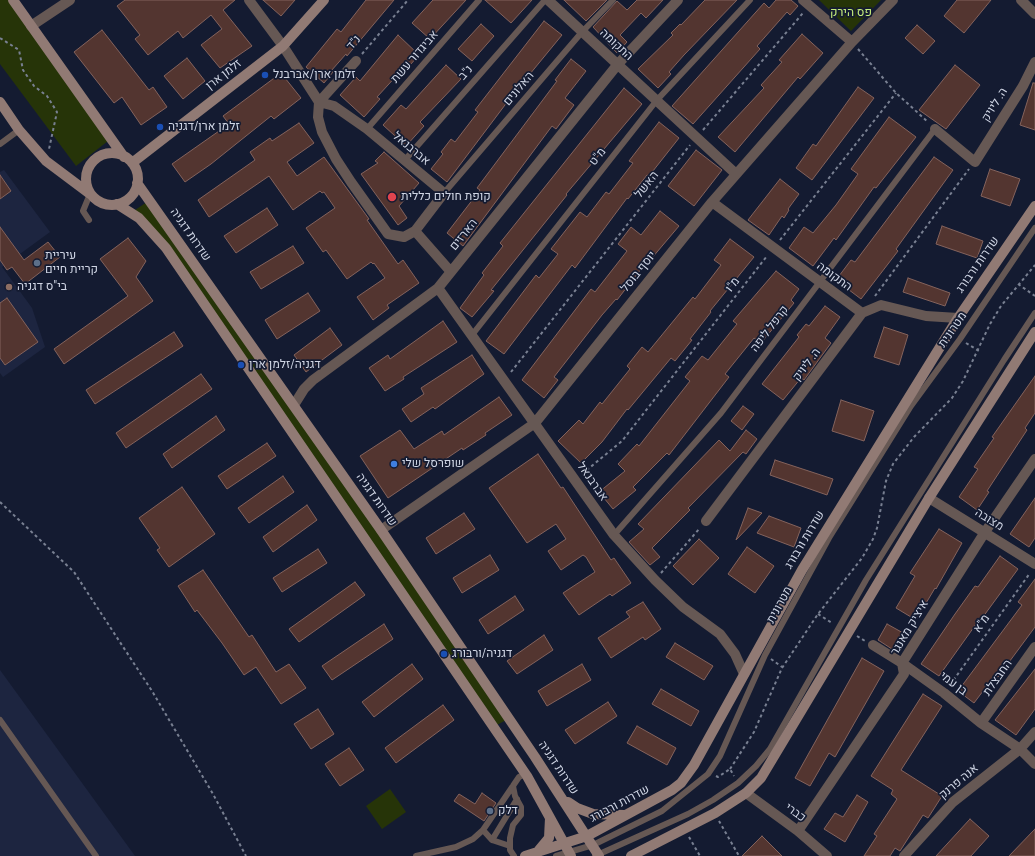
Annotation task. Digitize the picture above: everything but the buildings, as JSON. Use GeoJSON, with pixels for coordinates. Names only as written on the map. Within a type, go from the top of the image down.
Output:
{"type":"FeatureCollection","features":[{"type":"Feature","properties":{"kind":"street","name":"שדרות דגניה"},"geometry":{"type":"LineString","coordinates":[[13,0],[136,169],[137,183],[381,530],[562,796],[593,845],[597,856]]}},
{"type":"Feature","properties":{"kind":"street"},"geometry":{"type":"LineString","coordinates":[[31,26],[70,0]]}},
{"type":"Feature","properties":{"kind":"street"},"geometry":{"type":"LineString","coordinates":[[249,0],[283,46],[319,102],[318,117],[322,132],[336,159],[388,234],[404,238],[415,231],[444,193]]}},
{"type":"Feature","properties":{"kind":"street","name":"זלמן ארן"},"geometry":{"type":"LineString","coordinates":[[128,160],[283,46],[324,0]]}},
{"type":"Feature","properties":{"kind":"street","name":"התקומה"},"geometry":{"type":"LineString","coordinates":[[548,0],[736,174]]}},
{"type":"Feature","properties":{"kind":"street","name":"הארזים"},"geometry":{"type":"LineString","coordinates":[[294,405],[304,389],[313,380],[438,288],[618,64],[678,0]]}},
{"type":"Feature","properties":{"kind":"street","name":"יוסף בוסל"},"geometry":{"type":"LineString","coordinates":[[381,530],[535,423],[712,202],[852,42],[892,0]]}},
{"type":"Feature","properties":{"kind":"street"},"geometry":{"type":"LineString","coordinates":[[1021,0],[1035,14]]}},
{"type":"Feature","properties":{"kind":"street"},"geometry":{"type":"LineString","coordinates":[[806,3],[852,42]]}},
{"type":"Feature","properties":{"kind":"street","name":"נ\"ד"},"geometry":{"type":"LineString","coordinates":[[319,102],[356,61]]}},
{"type":"Feature","properties":{"kind":"street","name":"ה. ליויק"},"geometry":{"type":"LineString","coordinates":[[975,162],[1023,86],[1035,62]]}},
{"type":"Feature","properties":{"kind":"street"},"geometry":{"type":"LineString","coordinates":[[0,102],[19,130],[46,161],[102,203],[117,204],[139,218],[166,248],[527,776],[570,854]]}},
{"type":"Feature","properties":{"kind":"street","name":"אברבנאל"},"geometry":{"type":"LineString","coordinates":[[319,102],[334,106],[367,129],[444,193]]}},
{"type":"Feature","properties":{"kind":"street"},"geometry":{"type":"LineString","coordinates":[[935,129],[975,162]]}},
{"type":"Feature","properties":{"kind":"street"},"geometry":{"type":"LineString","coordinates":[[90,194],[86,177],[88,169],[93,162],[99,157],[107,154],[128,160]]}},
{"type":"Feature","properties":{"kind":"street"},"geometry":{"type":"LineString","coordinates":[[117,204],[130,197],[137,183]]}},
{"type":"Feature","properties":{"kind":"street","name":"התקומה"},"geometry":{"type":"LineString","coordinates":[[712,202],[818,282],[862,313]]}},
{"type":"Feature","properties":{"kind":"street","name":"שדרות ורבורג"},"geometry":{"type":"LineString","coordinates":[[525,856],[587,836],[628,815],[672,790],[681,783],[694,765],[802,570],[958,318],[1035,206]]}},
{"type":"Feature","properties":{"kind":"street"},"geometry":{"type":"LineString","coordinates":[[415,231],[451,272]]}},
{"type":"Feature","properties":{"kind":"street","name":"אברבנאל"},"geometry":{"type":"LineString","coordinates":[[438,288],[614,535],[655,580],[683,607],[720,634],[735,654],[744,674]]}},
{"type":"Feature","properties":{"kind":"street"},"geometry":{"type":"LineString","coordinates":[[862,313],[881,305],[926,316],[958,318]]}},
{"type":"Feature","properties":{"kind":"street","name":"ה. ליויק"},"geometry":{"type":"LineString","coordinates":[[706,521],[862,313]]}},
{"type":"Feature","properties":{"kind":"street"},"geometry":{"type":"LineString","coordinates":[[631,856],[715,813],[746,793],[761,778],[774,760],[844,629],[1035,332]]}},
{"type":"Feature","properties":{"kind":"street","name":"איציק מאנגר"},"geometry":{"type":"LineString","coordinates":[[798,831],[904,674],[902,663],[985,532],[1035,459]]}},
{"type":"Feature","properties":{"kind":"street","name":"מצובה"},"geometry":{"type":"LineString","coordinates":[[929,498],[985,532],[1033,568]]}},
{"type":"Feature","properties":{"kind":"street","name":"בן עמי"},"geometry":{"type":"LineString","coordinates":[[873,645],[902,663],[944,693],[981,723],[1020,749],[1035,764]]}},
{"type":"Feature","properties":{"kind":"street","name":"החבצלת"},"geometry":{"type":"LineString","coordinates":[[981,723],[1035,647]]}},
{"type":"Feature","properties":{"kind":"street","name":"אנה פרנק"},"geometry":{"type":"LineString","coordinates":[[904,856],[953,802],[1020,749],[1035,732]]}},
{"type":"Feature","properties":{"kind":"street","name":"כברי"},"geometry":{"type":"LineString","coordinates":[[746,793],[798,831],[828,856]]}},
{"type":"Feature","properties":{"kind":"street"},"geometry":{"type":"LineString","coordinates":[[562,796],[577,808],[593,814],[628,815]]}},
{"type":"Feature","properties":{"kind":"street"},"geometry":{"type":"LineString","coordinates":[[536,852],[549,838],[550,816]]}},
{"type":"Feature","properties":{"kind":"lane","name":"אביגדור עשת"},"geometry":{"type":"LineString","coordinates":[[367,129],[479,0]]}},
{"type":"Feature","properties":{"kind":"lane","name":"נ\"ב"},"geometry":{"type":"LineString","coordinates":[[404,160],[545,0]]}},
{"type":"Feature","properties":{"kind":"lane","name":"האלונים"},"geometry":{"type":"LineString","coordinates":[[444,193],[582,32],[613,0]]}},
{"type":"Feature","properties":{"kind":"lane","name":"מ\"ט"},"geometry":{"type":"LineString","coordinates":[[472,335],[657,100],[750,0]]}},
{"type":"Feature","properties":{"kind":"lane","name":"קרפל ליפה"},"geometry":{"type":"LineString","coordinates":[[614,535],[721,413],[818,282],[935,129]]}},
{"type":"Feature","properties":{"kind":"lane"},"geometry":{"type":"LineString","coordinates":[[0,144],[19,130]]}},
{"type":"Feature","properties":{"kind":"lane"},"geometry":{"type":"LineString","coordinates":[[89,220],[84,211],[90,194]]}},
{"type":"Feature","properties":{"kind":"lane","name":"מטרונית"},"geometry":{"type":"LineString","coordinates":[[556,856],[570,854],[593,845],[662,811],[708,774],[720,756],[765,655],[833,531],[911,406],[960,339],[1035,228]]}},
{"type":"Feature","properties":{"kind":"lane"},"geometry":{"type":"LineString","coordinates":[[597,856],[688,814],[738,783],[756,766],[770,749],[844,629],[866,580],[1035,313]]}},
{"type":"Feature","properties":{"kind":"lane"},"geometry":{"type":"LineString","coordinates":[[0,720],[96,856]]}},
{"type":"Feature","properties":{"kind":"lane"},"geometry":{"type":"LineString","coordinates":[[416,856],[456,847],[473,839],[483,830],[519,777],[523,775],[527,776]]}},
{"type":"Feature","properties":{"kind":"lane"},"geometry":{"type":"LineString","coordinates":[[513,786],[521,807],[521,815],[513,825],[510,846],[514,856]]}},
{"type":"Feature","properties":{"kind":"lane"},"geometry":{"type":"LineString","coordinates":[[492,840],[517,799]]}},
{"type":"Feature","properties":{"kind":"lane"},"geometry":{"type":"LineString","coordinates":[[483,830],[492,840],[510,846]]}},
{"type":"Feature","properties":{"kind":"path","name":"נ\"ד"},"geometry":{"type":"LineString","coordinates":[[356,61],[408,0]]}},
{"type":"Feature","properties":{"kind":"path","name":"האשל"},"geometry":{"type":"LineString","coordinates":[[504,380],[697,137],[806,3]]}},
{"type":"Feature","properties":{"kind":"path"},"geometry":{"type":"LineString","coordinates":[[0,38],[19,50],[23,70],[34,86],[47,96],[57,112],[46,161]]}},
{"type":"Feature","properties":{"kind":"path"},"geometry":{"type":"LineString","coordinates":[[852,42],[896,93],[935,129]]}},
{"type":"Feature","properties":{"kind":"path","name":"מ\"ו"},"geometry":{"type":"LineString","coordinates":[[574,480],[622,441],[896,93]]}},
{"type":"Feature","properties":{"kind":"path"},"geometry":{"type":"LineString","coordinates":[[862,313],[975,162]]}},
{"type":"Feature","properties":{"kind":"path"},"geometry":{"type":"LineString","coordinates":[[708,774],[718,777],[730,769],[754,732],[782,668],[818,614],[854,569],[873,539],[877,528],[886,481],[893,464],[909,443],[952,398],[979,352],[990,324],[1018,284],[1035,265]]}},
{"type":"Feature","properties":{"kind":"path"},"geometry":{"type":"LineString","coordinates":[[1018,284],[1035,296]]}},
{"type":"Feature","properties":{"kind":"path"},"geometry":{"type":"LineString","coordinates":[[960,339],[979,352]]}},
{"type":"Feature","properties":{"kind":"path"},"geometry":{"type":"LineString","coordinates":[[0,502],[74,572],[152,691],[213,794],[246,856]]}},
{"type":"Feature","properties":{"kind":"path"},"geometry":{"type":"LineString","coordinates":[[655,580],[706,521]]}},
{"type":"Feature","properties":{"kind":"path","name":"מ\"א"},"geometry":{"type":"LineString","coordinates":[[944,693],[1033,568]]}},
{"type":"Feature","properties":{"kind":"path"},"geometry":{"type":"LineString","coordinates":[[818,614],[873,645]]}},
{"type":"Feature","properties":{"kind":"path"},"geometry":{"type":"LineString","coordinates":[[765,655],[782,668]]}},
{"type":"Feature","properties":{"kind":"path"},"geometry":{"type":"LineString","coordinates":[[730,769],[738,783]]}},
{"type":"Feature","properties":{"kind":"path"},"geometry":{"type":"LineString","coordinates":[[715,813],[738,855],[735,856]]}},
{"type":"Feature","properties":{"kind":"path"},"geometry":{"type":"LineString","coordinates":[[684,829],[700,856]]}},
{"type":"Feature","properties":{"kind":"shaded area","name":"בי\"ס דגניה"},"geometry":{"type":"Polygon","coordinates":[[[4,170],[50,232],[2,267],[32,308],[45,347],[3,377],[0,373],[0,172],[4,170]]]}},
{"type":"Feature","properties":{"kind":"shaded area"},"geometry":{"type":"Polygon","coordinates":[[[0,670],[135,856],[0,856],[0,670]]]}},
{"type":"Feature","properties":{"kind":"green space"},"geometry":{"type":"Polygon","coordinates":[[[0,0],[8,0],[108,141],[76,166],[0,64],[0,0]]]}},
{"type":"Feature","properties":{"kind":"green space","name":"פס הירק"},"geometry":{"type":"Polygon","coordinates":[[[819,0],[881,0],[851,31],[819,0]]]}},
{"type":"Feature","properties":{"kind":"green space"},"geometry":{"type":"Polygon","coordinates":[[[147,202],[508,719],[495,726],[135,210],[147,202]]]}},
{"type":"Feature","properties":{"kind":"green space"},"geometry":{"type":"Polygon","coordinates":[[[390,789],[406,812],[382,829],[366,806],[390,789]]]}},
{"type":"Feature","properties":{"kind":"place","name":"זלמן ארן/אברבנל"},"geometry":{"type":"Point","coordinates":[265,75]}},
{"type":"Feature","properties":{"kind":"place","name":"זלמן ארן/דגניה"},"geometry":{"type":"Point","coordinates":[160,127]}},
{"type":"Feature","properties":{"kind":"place","name":"קופת חולים כללית"},"geometry":{"type":"Point","coordinates":[392,197]}},
{"type":"Feature","properties":{"kind":"place","name":"עיריית קריית חיים"},"geometry":{"type":"Point","coordinates":[37,263]}},
{"type":"Feature","properties":{"kind":"place","name":"בי\"ס דגניה"},"geometry":{"type":"Point","coordinates":[9,287]}},
{"type":"Feature","properties":{"kind":"place","name":"דגניה/זלמן ארן"},"geometry":{"type":"Point","coordinates":[241,365]}},
{"type":"Feature","properties":{"kind":"place","name":"שופרסל שלי"},"geometry":{"type":"Point","coordinates":[394,464]}},
{"type":"Feature","properties":{"kind":"place","name":"דגניה/ורבורג"},"geometry":{"type":"Point","coordinates":[444,654]}},
{"type":"Feature","properties":{"kind":"place","name":"דלק"},"geometry":{"type":"Point","coordinates":[490,811]}}]}
